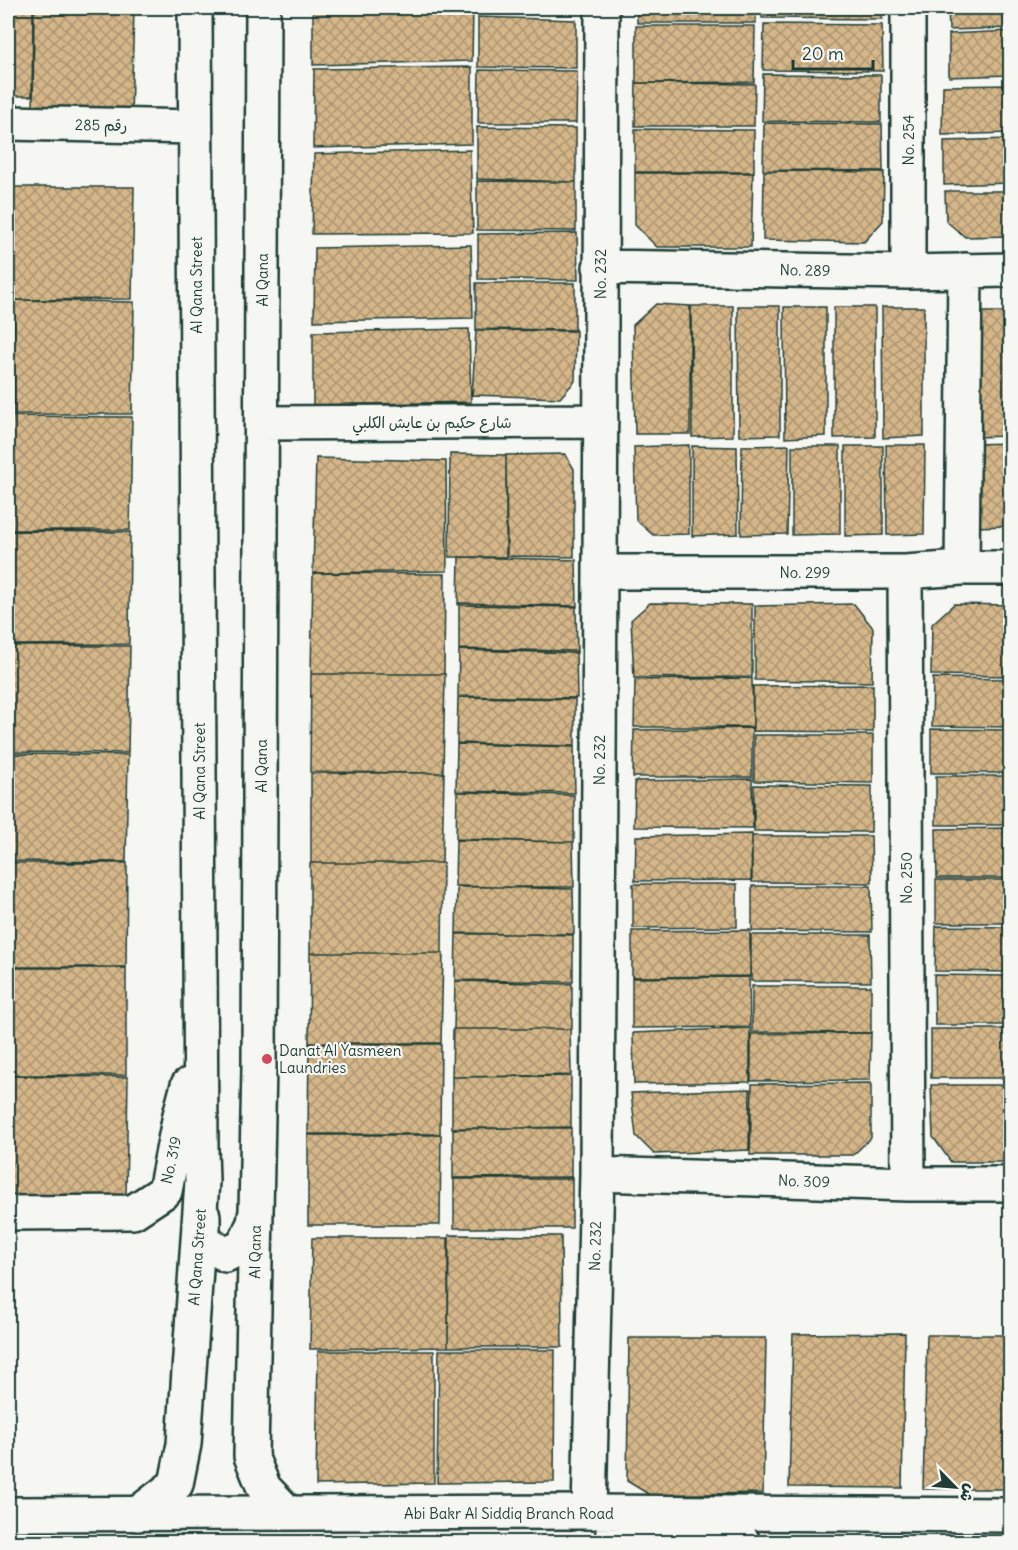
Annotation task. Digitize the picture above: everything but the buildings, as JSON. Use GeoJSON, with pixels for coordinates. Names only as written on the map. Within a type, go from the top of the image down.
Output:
{"type":"FeatureCollection","features":[{"type":"Feature","properties":{"kind":"street","name":"Al Qana Street"},"geometry":{"type":"LineString","coordinates":[[137,1514],[176,1484],[184,1444],[202,1181],[195,8]]}},
{"type":"Feature","properties":{"kind":"street","name":"Al Qana"},"geometry":{"type":"LineString","coordinates":[[263,8],[260,1066],[251,1456],[264,1488],[287,1512]]}},
{"type":"Feature","properties":{"kind":"street","name":"No. 232"},"geometry":{"type":"LineString","coordinates":[[589,1512],[597,1174],[602,8]]}},
{"type":"Feature","properties":{"kind":"street","name":"No. 254"},"geometry":{"type":"LineString","coordinates":[[908,8],[908,272]]}},
{"type":"Feature","properties":{"kind":"street","name":"رقم 285"},"geometry":{"type":"LineString","coordinates":[[8,123],[195,127]]}},
{"type":"Feature","properties":{"kind":"street","name":"No. 289"},"geometry":{"type":"LineString","coordinates":[[600,267],[908,272],[1011,270]]}},
{"type":"Feature","properties":{"kind":"street"},"geometry":{"type":"LineString","coordinates":[[963,567],[965,270]]}},
{"type":"Feature","properties":{"kind":"street","name":"شارع حكيم بن عايش الكلبي"},"geometry":{"type":"LineString","coordinates":[[262,423],[601,421]]}},
{"type":"Feature","properties":{"kind":"street","name":"No. 299"},"geometry":{"type":"LineString","coordinates":[[600,572],[905,572],[963,567],[1011,568]]}},
{"type":"Feature","properties":{"kind":"street","name":"No. 250"},"geometry":{"type":"LineString","coordinates":[[905,572],[908,1184]]}},
{"type":"Feature","properties":{"kind":"street","name":"No. 319"},"geometry":{"type":"LineString","coordinates":[[8,1213],[133,1212],[165,1191],[180,1115],[201,1040]]}},
{"type":"Feature","properties":{"kind":"street"},"geometry":{"type":"LineString","coordinates":[[202,1181],[203,1240],[226,1255],[243,1246],[254,1223],[260,1066]]}},
{"type":"Feature","properties":{"kind":"street","name":"No. 309"},"geometry":{"type":"LineString","coordinates":[[597,1174],[908,1184],[1011,1184]]}},
{"type":"Feature","properties":{"kind":"street","name":"Abi Bakr Al Siddiq Branch Road"},"geometry":{"type":"LineString","coordinates":[[8,1514],[589,1512],[1011,1515]]}},
{"type":"Feature","properties":{"kind":"street"},"geometry":{"type":"LineString","coordinates":[[382,1513],[743,1542]]}},
{"type":"Feature","properties":{"kind":"place","name":"Danat Al Yasmeen Laundries"},"geometry":{"type":"Point","coordinates":[267,1059]}}]}
